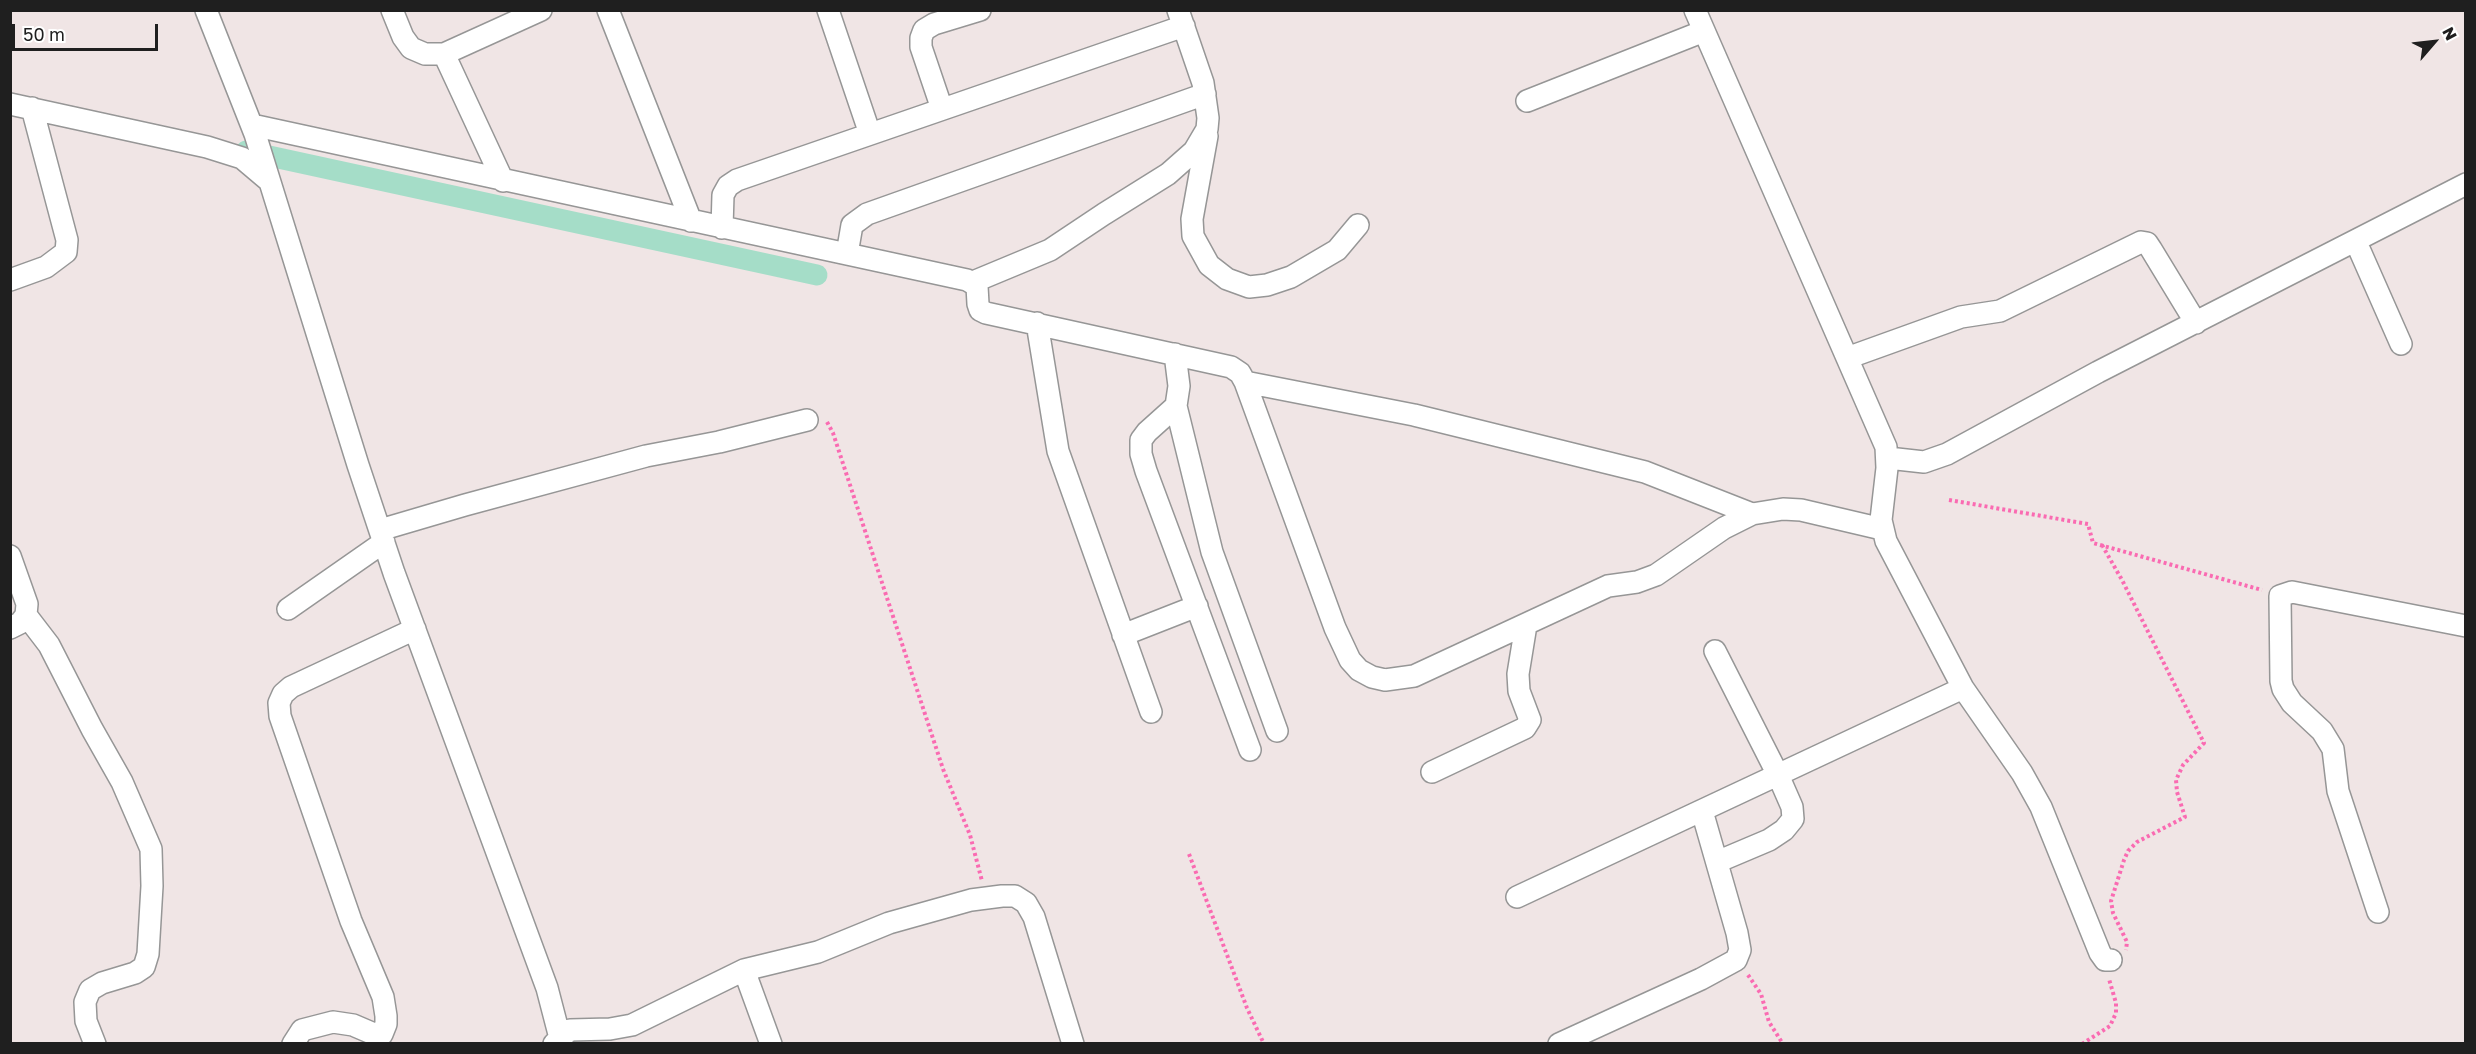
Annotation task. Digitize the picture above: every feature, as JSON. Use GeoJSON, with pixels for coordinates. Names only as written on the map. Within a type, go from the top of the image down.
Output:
{"type":"FeatureCollection","features":[{"type":"Feature","properties":{"kind":"street"},"geometry":{"type":"LineString","coordinates":[[206,10],[253,130],[382,536],[547,988],[557,1041],[570,1030],[610,1029],[632,1024],[744,970],[818,952],[896,921],[970,900],[1015,896],[1026,903],[1034,917],[1073,1044]]}},
{"type":"Feature","properties":{"kind":"street"},"geometry":{"type":"LineString","coordinates":[[392,10],[403,37],[411,48],[425,54],[444,54],[541,10]]}},
{"type":"Feature","properties":{"kind":"street"},"geometry":{"type":"LineString","coordinates":[[608,10],[691,221]]}},
{"type":"Feature","properties":{"kind":"street"},"geometry":{"type":"LineString","coordinates":[[828,10],[870,134]]}},
{"type":"Feature","properties":{"kind":"street"},"geometry":{"type":"LineString","coordinates":[[942,109],[921,47],[924,30],[934,24],[980,10]]}},
{"type":"Feature","properties":{"kind":"street"},"geometry":{"type":"LineString","coordinates":[[1695,10],[1886,447],[1888,458],[1882,529],[1894,560],[1963,688],[2022,773],[2041,807],[2100,953],[2109,960]]}},
{"type":"Feature","properties":{"kind":"street"},"geometry":{"type":"LineString","coordinates":[[722,228],[723,195],[728,186],[737,180],[942,109],[1181,18],[1204,94],[1207,129],[1192,219],[1193,236],[1209,265],[1227,279],[1249,286],[1267,285],[1291,277],[1337,250],[1358,225]]}},
{"type":"Feature","properties":{"kind":"street"},"geometry":{"type":"LineString","coordinates":[[1527,101],[1704,31]]}},
{"type":"Feature","properties":{"kind":"street"},"geometry":{"type":"LineString","coordinates":[[444,54],[503,181]]}},
{"type":"Feature","properties":{"kind":"street"},"geometry":{"type":"LineString","coordinates":[[848,254],[852,225],[867,214],[1204,94]]}},
{"type":"Feature","properties":{"kind":"street"},"geometry":{"type":"LineString","coordinates":[[10,104],[228,153],[242,158],[267,175]]}},
{"type":"Feature","properties":{"kind":"street"},"geometry":{"type":"LineString","coordinates":[[10,280],[46,267],[66,252],[67,240],[32,108]]}},
{"type":"Feature","properties":{"kind":"street"},"geometry":{"type":"LineString","coordinates":[[253,130],[848,254],[976,292],[1063,243],[1168,174],[1194,151],[1207,129]]}},
{"type":"Feature","properties":{"kind":"street"},"geometry":{"type":"LineString","coordinates":[[1888,458],[1924,462],[1937,459],[2098,372],[2466,184]]}},
{"type":"Feature","properties":{"kind":"street"},"geometry":{"type":"LineString","coordinates":[[1847,358],[1961,316],[2000,311],[2141,242],[2147,243],[2196,323]]}},
{"type":"Feature","properties":{"kind":"street"},"geometry":{"type":"LineString","coordinates":[[2356,242],[2401,344]]}},
{"type":"Feature","properties":{"kind":"street"},"geometry":{"type":"LineString","coordinates":[[976,292],[980,310],[986,313],[1231,367],[1240,373],[1335,628],[1350,660],[1359,670],[1372,677],[1385,680],[1414,676],[1608,586],[1637,582],[1656,575],[1724,528],[1752,514],[1783,509],[1802,510],[1882,529]]}},
{"type":"Feature","properties":{"kind":"street"},"geometry":{"type":"LineString","coordinates":[[1037,323],[1058,451],[1151,712]]}},
{"type":"Feature","properties":{"kind":"street"},"geometry":{"type":"LineString","coordinates":[[1175,354],[1179,386],[1176,406],[1212,552],[1277,731]]}},
{"type":"Feature","properties":{"kind":"street"},"geometry":{"type":"LineString","coordinates":[[1245,382],[1414,415],[1645,472],[1752,514]]}},
{"type":"Feature","properties":{"kind":"street"},"geometry":{"type":"LineString","coordinates":[[1176,406],[1141,440],[1141,454],[1250,750]]}},
{"type":"Feature","properties":{"kind":"street"},"geometry":{"type":"LineString","coordinates":[[288,609],[382,536],[465,505],[646,456],[719,442],[807,420]]}},
{"type":"Feature","properties":{"kind":"street"},"geometry":{"type":"LineString","coordinates":[[10,556],[25,595],[18,621],[49,645],[84,715],[122,782],[151,849],[152,886],[144,967],[135,973],[102,983],[90,990],[85,1002],[86,1021],[94,1044]]}},
{"type":"Feature","properties":{"kind":"street"},"geometry":{"type":"LineString","coordinates":[[2378,912],[2338,791],[2333,749],[2322,731],[2292,703],[2283,689],[2280,596],[2292,592],[2466,626]]}},
{"type":"Feature","properties":{"kind":"street"},"geometry":{"type":"LineString","coordinates":[[1123,635],[1197,606]]}},
{"type":"Feature","properties":{"kind":"street"},"geometry":{"type":"LineString","coordinates":[[1432,772],[1525,728],[1530,720],[1519,691],[1518,674],[1526,624]]}},
{"type":"Feature","properties":{"kind":"street"},"geometry":{"type":"LineString","coordinates":[[293,1044],[302,1030],[333,1022],[353,1025],[374,1034],[382,1034],[386,1016],[383,997],[351,921],[285,731],[279,703],[283,693],[291,687],[415,629]]}},
{"type":"Feature","properties":{"kind":"street"},"geometry":{"type":"LineString","coordinates":[[1715,651],[1778,775],[1792,807],[1793,819],[1785,830],[1769,840],[1717,862]]}},
{"type":"Feature","properties":{"kind":"street"},"geometry":{"type":"LineString","coordinates":[[1517,897],[1963,688]]}},
{"type":"Feature","properties":{"kind":"street"},"geometry":{"type":"LineString","coordinates":[[1559,1044],[1701,979],[1736,960],[1740,950],[1702,811]]}},
{"type":"Feature","properties":{"kind":"street"},"geometry":{"type":"LineString","coordinates":[[744,970],[771,1044]]}},
{"type":"Feature","properties":{"kind":"path"},"geometry":{"type":"LineString","coordinates":[[807,420],[820,418],[826,421],[833,433],[945,777],[970,835],[985,898]]}},
{"type":"Feature","properties":{"kind":"path"},"geometry":{"type":"LineString","coordinates":[[1949,500],[2088,524],[2094,543],[2280,596]]}},
{"type":"Feature","properties":{"kind":"path"},"geometry":{"type":"LineString","coordinates":[[2082,1044],[2110,1026],[2116,1013],[2109,960],[2121,954],[2128,946],[2113,913],[2111,901],[2128,851],[2137,842],[2185,817],[2176,780],[2183,765],[2204,743],[2102,545]]}},
{"type":"Feature","properties":{"kind":"path"},"geometry":{"type":"LineString","coordinates":[[1189,854],[1247,1008],[1264,1044]]}},
{"type":"Feature","properties":{"kind":"path"},"geometry":{"type":"LineString","coordinates":[[1736,960],[1761,993],[1769,1022],[1783,1044]]}},
{"type":"Feature","properties":{"kind":"waterway"},"geometry":{"type":"LineString","coordinates":[[246,151],[817,275]]}}]}
